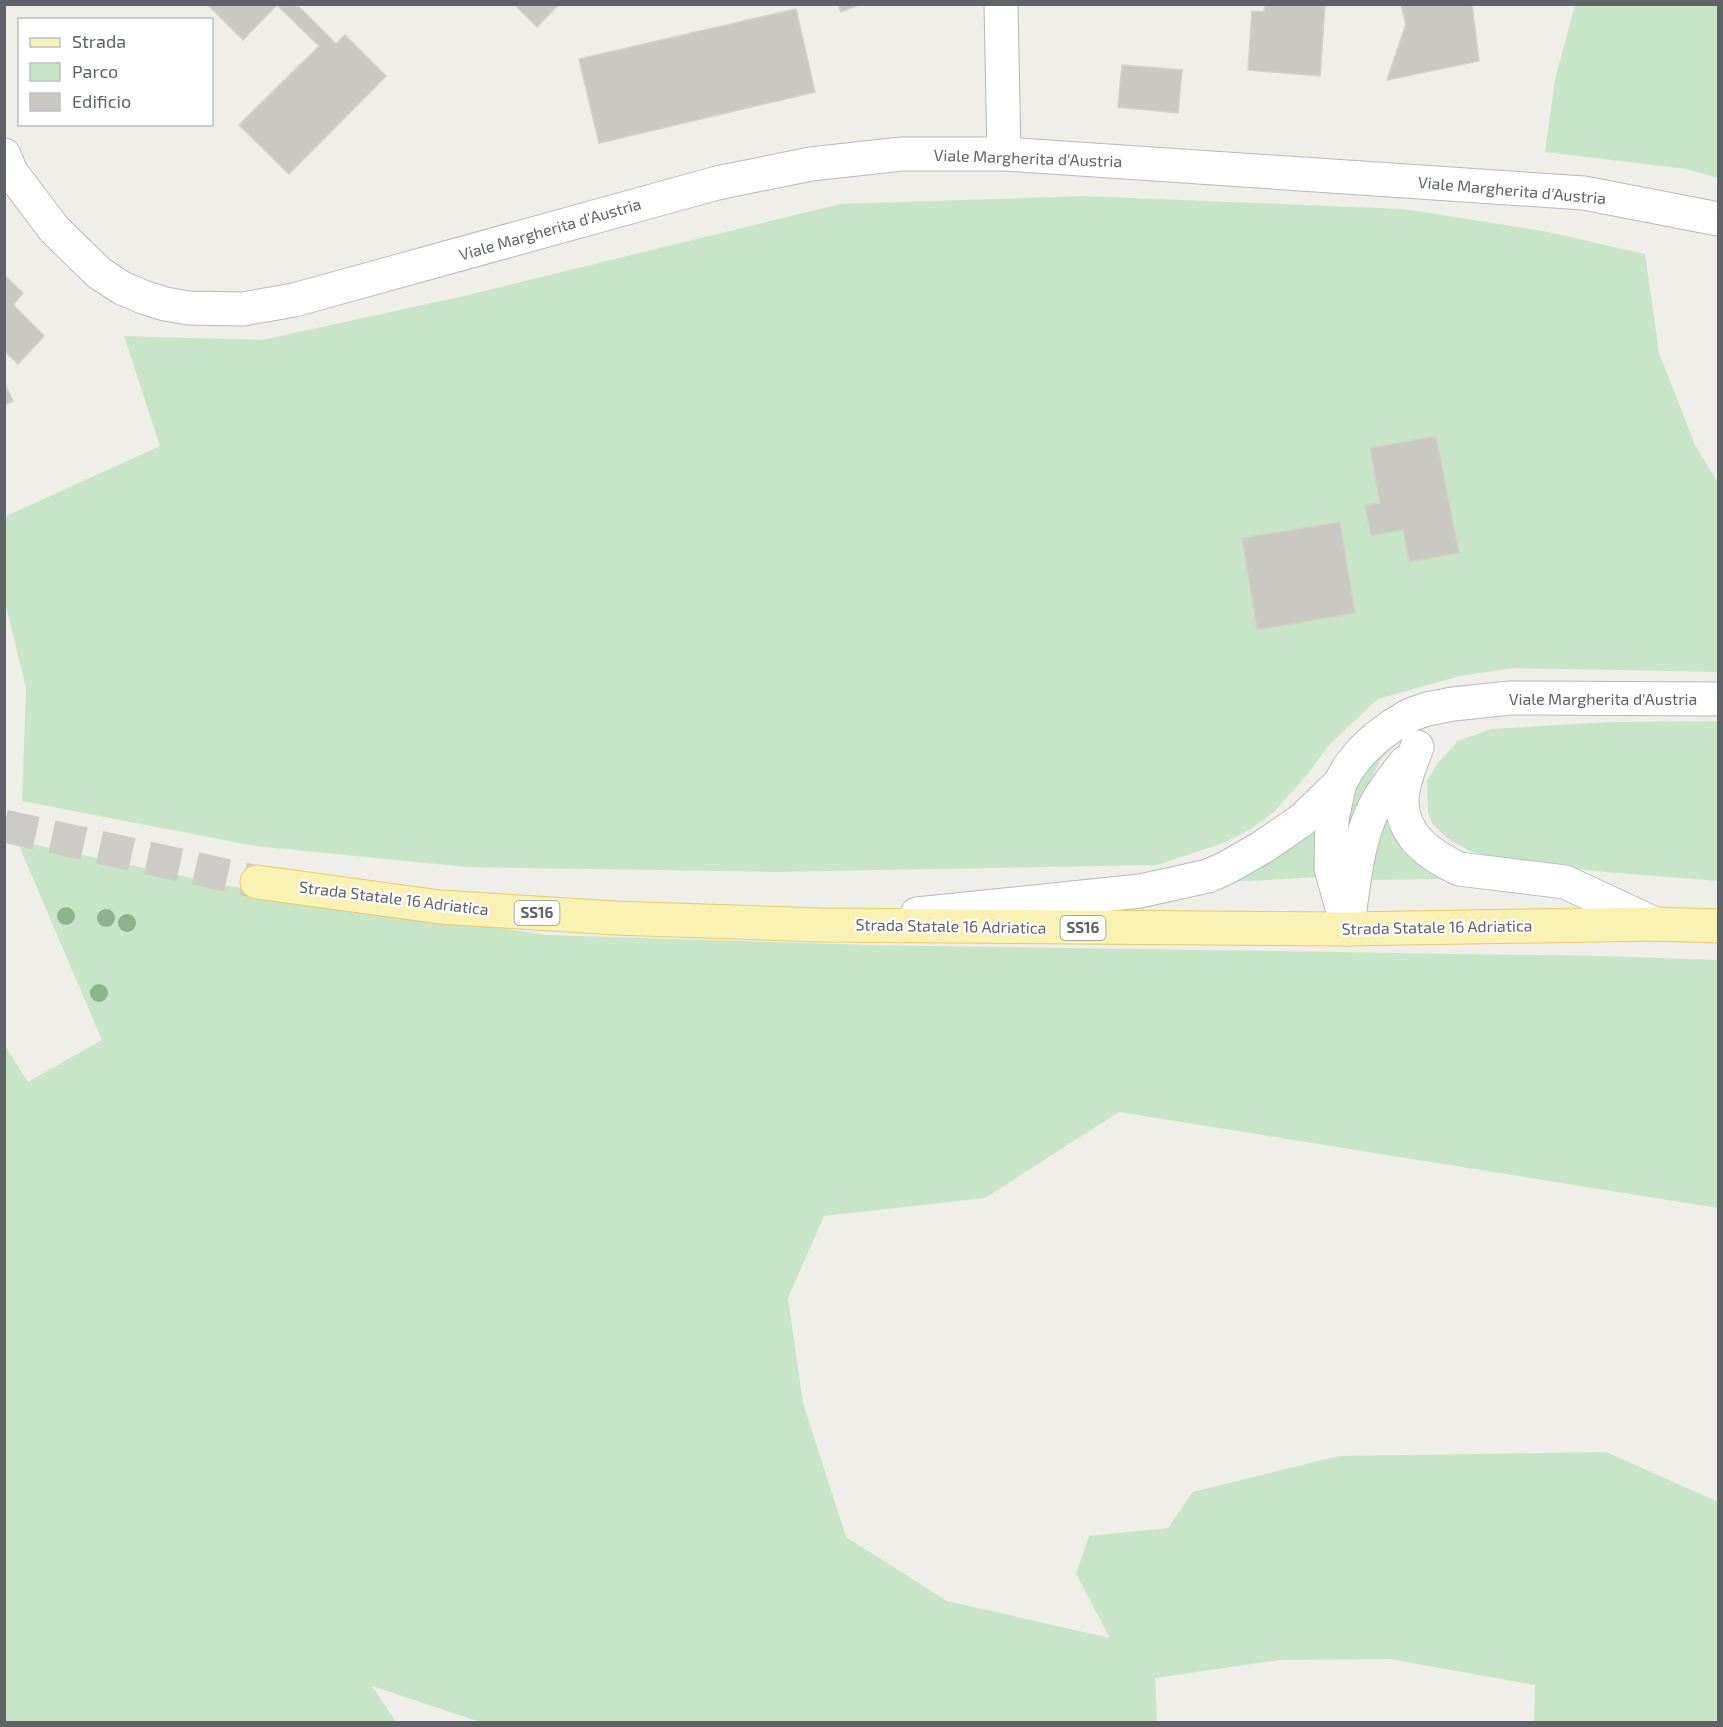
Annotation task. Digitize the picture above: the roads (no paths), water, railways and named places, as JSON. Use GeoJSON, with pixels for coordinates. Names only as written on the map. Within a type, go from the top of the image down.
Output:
{"type":"FeatureCollection","features":[{"type":"Feature","properties":{"kind":"main road"},"geometry":{"type":"LineString","coordinates":[[1001,4],[1004,154]]}},
{"type":"Feature","properties":{"kind":"main road","name":"Viale Margherita d'Austria"},"geometry":{"type":"LineString","coordinates":[[4,195],[54,229],[99,273],[122,288],[165,304],[189,308],[243,309],[294,300],[729,180],[811,164],[891,156],[1004,154],[1584,193],[1719,219]]}},
{"type":"Feature","properties":{"kind":"main road","name":"Viale Margherita d'Austria"},"geometry":{"type":"LineString","coordinates":[[4,155],[10,172],[54,229]]}},
{"type":"Feature","properties":{"kind":"main road","name":"Viale Margherita d'Austria"},"geometry":{"type":"LineString","coordinates":[[820,925],[1140,891],[1208,876],[1261,848],[1302,820],[1340,783],[1362,751],[1392,726],[1410,715],[1435,708],[1510,698],[1719,699]]}},
{"type":"Feature","properties":{"kind":"main road","name":"Viale Margherita d'Austria"},"geometry":{"type":"LineString","coordinates":[[1347,928],[1358,862],[1367,825],[1375,805],[1433,728],[1488,700]]}},
{"type":"Feature","properties":{"kind":"main road","name":"Viale Margherita d'Austria"},"geometry":{"type":"LineString","coordinates":[[1417,747],[1406,777],[1402,799],[1404,819],[1410,833],[1427,849],[1459,869],[1565,882],[1655,924]]}},
{"type":"Feature","properties":{"kind":"main road","name":"Viale Margherita d'Austria"},"geometry":{"type":"LineString","coordinates":[[1340,783],[1332,819],[1331,868],[1347,928]]}},
{"type":"Feature","properties":{"kind":"main road","name":"Strada Statale 16 Adriatica"},"geometry":{"type":"LineString","coordinates":[[257,882],[440,907],[615,918],[820,925],[1347,928],[1655,924],[1719,927]]}},
{"type":"Feature","properties":{"kind":"tunnel"},"geometry":{"type":"LineString","coordinates":[[4,826],[257,882]]}}]}
